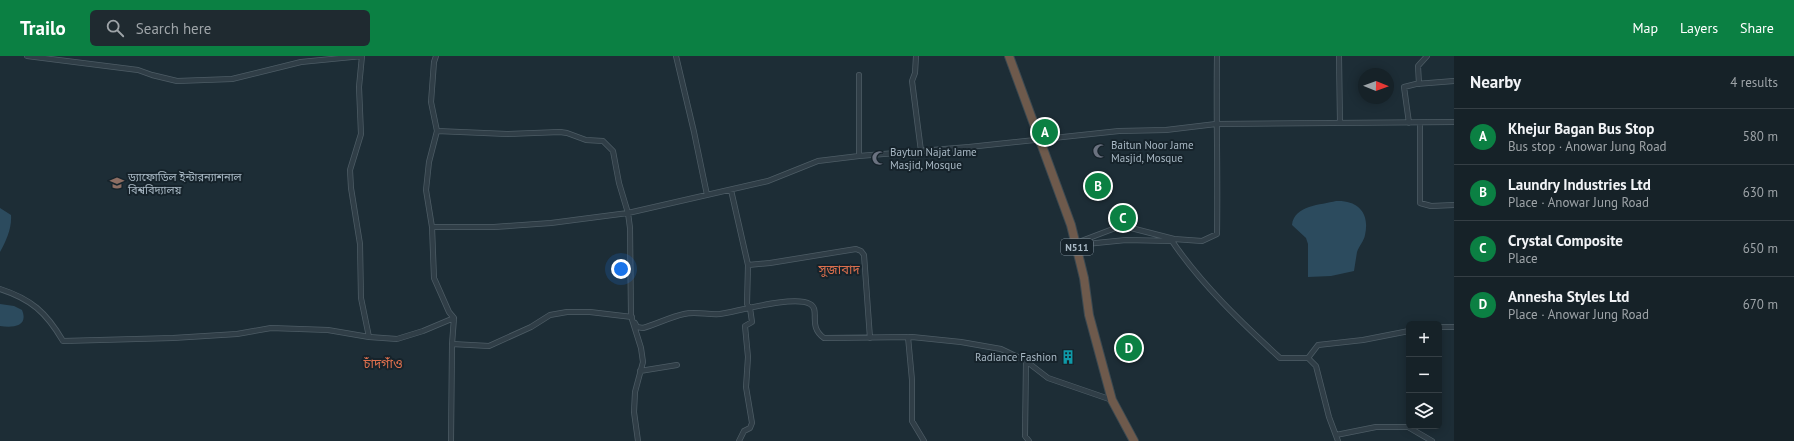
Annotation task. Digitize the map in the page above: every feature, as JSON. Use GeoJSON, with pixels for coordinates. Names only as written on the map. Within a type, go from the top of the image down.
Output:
{"type":"FeatureCollection","features":[{"type":"Feature","properties":{"kind":"highway","name":"N511"},"geometry":{"type":"LineString","coordinates":[[1009,56],[1071,225],[1084,278],[1089,315],[1112,400],[1134,441]]}},
{"type":"Feature","properties":{"kind":"street"},"geometry":{"type":"LineString","coordinates":[[27,56],[138,70],[177,81],[232,79],[301,62],[366,56]]}},
{"type":"Feature","properties":{"kind":"street"},"geometry":{"type":"LineString","coordinates":[[362,56],[359,87],[361,134],[350,170],[351,188],[360,244],[360,298],[369,337]]}},
{"type":"Feature","properties":{"kind":"street"},"geometry":{"type":"LineString","coordinates":[[436,56],[434,62],[431,102],[437,131],[428,162],[426,190],[432,227],[434,278],[449,312],[454,318],[452,344],[451,441]]}},
{"type":"Feature","properties":{"kind":"street"},"geometry":{"type":"LineString","coordinates":[[676,56],[707,195]]}},
{"type":"Feature","properties":{"kind":"street"},"geometry":{"type":"LineString","coordinates":[[916,56],[915,73],[912,81],[921,151]]}},
{"type":"Feature","properties":{"kind":"street"},"geometry":{"type":"LineString","coordinates":[[1076,244],[1118,227],[1131,228],[1174,239],[1202,241],[1217,234],[1217,56]]}},
{"type":"Feature","properties":{"kind":"street"},"geometry":{"type":"LineString","coordinates":[[1339,56],[1338,76],[1340,123]]}},
{"type":"Feature","properties":{"kind":"street"},"geometry":{"type":"LineString","coordinates":[[1419,84],[1418,66],[1427,56]]}},
{"type":"Feature","properties":{"kind":"street"},"geometry":{"type":"LineString","coordinates":[[859,75],[859,156]]}},
{"type":"Feature","properties":{"kind":"street"},"geometry":{"type":"LineString","coordinates":[[1409,123],[1404,87],[1454,81]]}},
{"type":"Feature","properties":{"kind":"street"},"geometry":{"type":"LineString","coordinates":[[432,227],[494,227],[551,223],[628,213],[768,181],[818,161],[859,156],[1119,131],[1166,130],[1216,124],[1454,122]]}},
{"type":"Feature","properties":{"kind":"street"},"geometry":{"type":"LineString","coordinates":[[1420,123],[1420,203],[1431,206],[1454,205]]}},
{"type":"Feature","properties":{"kind":"street"},"geometry":{"type":"LineString","coordinates":[[437,131],[507,134],[560,132],[586,140],[603,142],[613,151],[619,182],[628,213],[630,228],[631,316],[641,348],[643,362],[635,392],[634,412],[638,441]]}},
{"type":"Feature","properties":{"kind":"street"},"geometry":{"type":"LineString","coordinates":[[731,190],[748,265],[747,304],[750,308],[752,322],[746,326],[748,357],[746,387],[752,423],[750,428],[744,431],[739,441]]}},
{"type":"Feature","properties":{"kind":"street"},"geometry":{"type":"LineString","coordinates":[[1076,244],[1126,240],[1172,241],[1182,256],[1243,324],[1280,358],[1308,358],[1316,366],[1329,416],[1338,441]]}},
{"type":"Feature","properties":{"kind":"street"},"geometry":{"type":"LineString","coordinates":[[748,265],[860,250],[864,255],[870,338]]}},
{"type":"Feature","properties":{"kind":"street"},"geometry":{"type":"LineString","coordinates":[[0,289],[18,294],[42,311],[62,341],[173,338],[237,334],[271,328],[328,330],[369,337],[397,339],[423,331],[454,318]]}},
{"type":"Feature","properties":{"kind":"street"},"geometry":{"type":"LineString","coordinates":[[631,316],[637,327],[643,328],[683,314],[708,315],[777,302],[806,302],[812,305],[815,310],[814,325],[819,334],[824,338],[908,337],[961,342],[1001,349],[1026,361],[1048,378],[1112,400]]}},
{"type":"Feature","properties":{"kind":"street"},"geometry":{"type":"LineString","coordinates":[[452,344],[489,346],[530,327],[550,315],[567,312],[590,312],[631,316]]}},
{"type":"Feature","properties":{"kind":"street"},"geometry":{"type":"LineString","coordinates":[[1442,327],[1454,327]]}},
{"type":"Feature","properties":{"kind":"street"},"geometry":{"type":"LineString","coordinates":[[1308,358],[1318,345],[1363,340],[1406,332]]}},
{"type":"Feature","properties":{"kind":"street"},"geometry":{"type":"LineString","coordinates":[[908,337],[912,380],[912,421],[924,441]]}},
{"type":"Feature","properties":{"kind":"street"},"geometry":{"type":"LineString","coordinates":[[1026,361],[1025,436],[1029,441]]}},
{"type":"Feature","properties":{"kind":"street"},"geometry":{"type":"LineString","coordinates":[[640,371],[677,365]]}},
{"type":"Feature","properties":{"kind":"street"},"geometry":{"type":"LineString","coordinates":[[1336,435],[1376,427],[1408,426],[1432,441]]}},
{"type":"Feature","properties":{"kind":"water"},"geometry":{"type":"Polygon","coordinates":[[[1336,201],[1351,203],[1361,209],[1366,220],[1365,235],[1357,252],[1354,271],[1331,276],[1308,277],[1308,244],[1306,238],[1292,225],[1294,218],[1298,213],[1309,207],[1336,201]]]}},
{"type":"Feature","properties":{"kind":"water"},"geometry":{"type":"Polygon","coordinates":[[[0,208],[11,215],[11,225],[0,252],[0,208]]]}},
{"type":"Feature","properties":{"kind":"water"},"geometry":{"type":"Polygon","coordinates":[[[0,304],[14,306],[22,310],[24,316],[21,323],[9,327],[0,326],[0,304]]]}},
{"type":"Feature","properties":{"kind":"place","name":"Khejur Bagan Bus Stop"},"geometry":{"type":"Point","coordinates":[1045,132]}},
{"type":"Feature","properties":{"kind":"place","name":"Baitun Noor Jame Masjid, Mosque"},"geometry":{"type":"Point","coordinates":[1100,151]}},
{"type":"Feature","properties":{"kind":"place","name":"Baytun Najat Jame Masjid, Mosque"},"geometry":{"type":"Point","coordinates":[879,158]}},
{"type":"Feature","properties":{"kind":"place","name":"ড্যাফোডিল ইন্টারন্যাশনাল বিশ্ববিদ্যালয়"},"geometry":{"type":"Point","coordinates":[117,183]}},
{"type":"Feature","properties":{"kind":"place","name":"Laundry Industries Ltd"},"geometry":{"type":"Point","coordinates":[1098,186]}},
{"type":"Feature","properties":{"kind":"place","name":"Crystal Composite"},"geometry":{"type":"Point","coordinates":[1123,218]}},
{"type":"Feature","properties":{"kind":"place","name":"Annesha Styles Ltd"},"geometry":{"type":"Point","coordinates":[1129,348]}},
{"type":"Feature","properties":{"kind":"place","name":"Radiance Fashion"},"geometry":{"type":"Point","coordinates":[1068,357]}},
{"type":"Feature","properties":{"kind":"district","name":"সুজাবাদ"},"geometry":{"type":"Point","coordinates":[839,269]}},
{"type":"Feature","properties":{"kind":"district","name":"চাঁদগাঁও"},"geometry":{"type":"Point","coordinates":[383,363]}}]}
